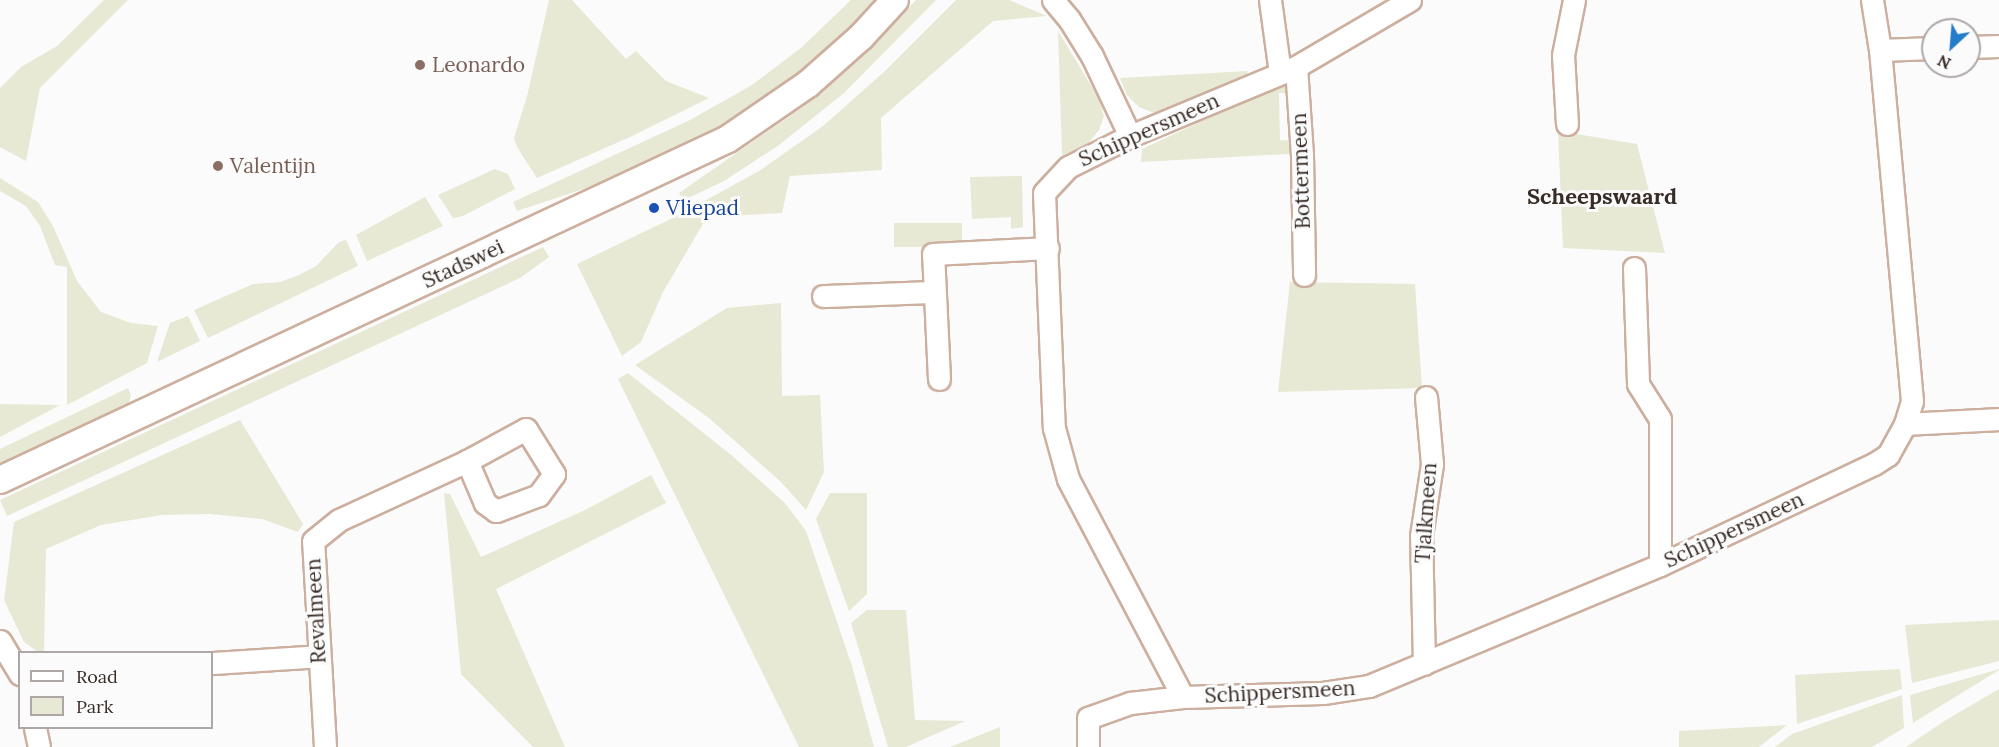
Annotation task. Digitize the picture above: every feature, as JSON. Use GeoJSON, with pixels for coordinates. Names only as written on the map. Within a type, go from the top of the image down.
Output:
{"type":"FeatureCollection","features":[{"type":"Feature","properties":{"kind":"street","name":"Stadswei"},"geometry":{"type":"LineString","coordinates":[[0,480],[728,139],[808,84],[861,37],[895,0]]}},
{"type":"Feature","properties":{"kind":"street"},"geometry":{"type":"LineString","coordinates":[[1053,0],[1069,19],[1092,56],[1130,136]]}},
{"type":"Feature","properties":{"kind":"street","name":"Bottermeen"},"geometry":{"type":"LineString","coordinates":[[1270,0],[1288,70],[1302,155],[1304,274]]}},
{"type":"Feature","properties":{"kind":"street","name":"Schippersmeen"},"geometry":{"type":"LineString","coordinates":[[1410,0],[1288,70],[1130,136],[1068,168],[1044,193],[1054,428],[1068,479],[1183,697],[1323,693],[1369,686],[1660,565],[1874,464],[1888,455],[1905,424],[1912,400],[1880,50],[1872,0]]}},
{"type":"Feature","properties":{"kind":"street"},"geometry":{"type":"LineString","coordinates":[[1567,123],[1563,55],[1574,0]]}},
{"type":"Feature","properties":{"kind":"street"},"geometry":{"type":"LineString","coordinates":[[1981,47],[1999,46]]}},
{"type":"Feature","properties":{"kind":"street"},"geometry":{"type":"LineString","coordinates":[[1880,50],[1921,48]]}},
{"type":"Feature","properties":{"kind":"street"},"geometry":{"type":"LineString","coordinates":[[939,379],[933,254],[1048,248]]}},
{"type":"Feature","properties":{"kind":"street"},"geometry":{"type":"LineString","coordinates":[[1634,268],[1638,384],[1660,419],[1660,565]]}},
{"type":"Feature","properties":{"kind":"street"},"geometry":{"type":"LineString","coordinates":[[823,296],[934,292]]}},
{"type":"Feature","properties":{"kind":"street","name":"Tjalkmeen"},"geometry":{"type":"LineString","coordinates":[[1424,664],[1421,536],[1432,464],[1426,397]]}},
{"type":"Feature","properties":{"kind":"street"},"geometry":{"type":"LineString","coordinates":[[1905,424],[1999,418]]}},
{"type":"Feature","properties":{"kind":"street","name":"Revalmeen"},"geometry":{"type":"LineString","coordinates":[[325,747],[312,541],[339,520],[467,461]]}},
{"type":"Feature","properties":{"kind":"street"},"geometry":{"type":"LineString","coordinates":[[0,641],[18,671]]}},
{"type":"Feature","properties":{"kind":"street"},"geometry":{"type":"LineString","coordinates":[[213,663],[319,656]]}},
{"type":"Feature","properties":{"kind":"street"},"geometry":{"type":"LineString","coordinates":[[1088,747],[1088,718],[1130,703],[1183,697]]}},
{"type":"Feature","properties":{"kind":"street"},"geometry":{"type":"LineString","coordinates":[[35,729],[39,747]]}},
{"type":"Feature","properties":{"kind":"green space"},"geometry":{"type":"Polygon","coordinates":[[[104,0],[128,0],[40,88],[26,161],[0,147],[0,88],[21,67],[57,46],[104,0]]]}},
{"type":"Feature","properties":{"kind":"green space"},"geometry":{"type":"Polygon","coordinates":[[[549,0],[572,0],[626,59],[636,51],[666,81],[709,98],[630,137],[537,178],[517,147],[514,138],[527,96],[549,0]]]}},
{"type":"Feature","properties":{"kind":"green space"},"geometry":{"type":"Polygon","coordinates":[[[851,0],[874,0],[844,35],[805,69],[747,112],[625,175],[517,211],[513,202],[690,120],[752,85],[802,47],[851,0]]]}},
{"type":"Feature","properties":{"kind":"green space"},"geometry":{"type":"Polygon","coordinates":[[[916,0],[936,0],[844,93],[779,145],[724,181],[684,200],[679,193],[800,109],[861,58],[916,0]]]}},
{"type":"Feature","properties":{"kind":"green space"},"geometry":{"type":"Polygon","coordinates":[[[956,0],[1009,0],[1047,16],[993,21],[881,118],[882,170],[790,176],[782,213],[707,217],[663,292],[641,342],[622,356],[577,264],[679,215],[759,171],[823,126],[885,71],[956,0]]]}},
{"type":"Feature","properties":{"kind":"green space"},"geometry":{"type":"Polygon","coordinates":[[[1058,31],[1098,97],[1104,116],[1099,130],[1086,146],[1062,155],[1058,31]]]}},
{"type":"Feature","properties":{"kind":"green space"},"geometry":{"type":"Polygon","coordinates":[[[1248,71],[1246,78],[1154,113],[1139,107],[1127,95],[1120,78],[1248,71]]]}},
{"type":"Feature","properties":{"kind":"green space"},"geometry":{"type":"Polygon","coordinates":[[[1288,81],[1288,93],[1279,93],[1280,140],[1306,141],[1306,153],[1141,162],[1142,149],[1288,81]]]}},
{"type":"Feature","properties":{"kind":"green space"},"geometry":{"type":"Polygon","coordinates":[[[1558,131],[1637,144],[1665,253],[1563,248],[1558,131]]]}},
{"type":"Feature","properties":{"kind":"green space"},"geometry":{"type":"Polygon","coordinates":[[[495,169],[508,174],[515,189],[463,216],[453,218],[438,195],[495,169]]]}},
{"type":"Feature","properties":{"kind":"green space"},"geometry":{"type":"Polygon","coordinates":[[[1022,176],[1023,227],[1011,229],[1011,217],[972,219],[970,177],[1022,176]]]}},
{"type":"Feature","properties":{"kind":"green space"},"geometry":{"type":"Polygon","coordinates":[[[0,178],[38,202],[53,226],[77,281],[101,312],[131,323],[158,326],[147,363],[67,405],[67,267],[55,265],[40,226],[26,206],[0,191],[0,178]]]}},
{"type":"Feature","properties":{"kind":"green space"},"geometry":{"type":"Polygon","coordinates":[[[425,197],[443,226],[367,261],[356,235],[425,197]]]}},
{"type":"Feature","properties":{"kind":"green space"},"geometry":{"type":"Polygon","coordinates":[[[894,223],[962,223],[962,247],[894,247],[894,223]]]}},
{"type":"Feature","properties":{"kind":"green space"},"geometry":{"type":"Polygon","coordinates":[[[346,240],[358,266],[208,338],[194,310],[253,284],[280,282],[299,275],[316,266],[339,242],[346,240]]]}},
{"type":"Feature","properties":{"kind":"green space"},"geometry":{"type":"Polygon","coordinates":[[[543,247],[549,257],[520,278],[7,516],[0,500],[543,247]]]}},
{"type":"Feature","properties":{"kind":"green space"},"geometry":{"type":"Polygon","coordinates":[[[1290,282],[1415,284],[1422,388],[1278,392],[1290,282]]]}},
{"type":"Feature","properties":{"kind":"green space"},"geometry":{"type":"Polygon","coordinates":[[[781,303],[782,396],[820,395],[824,472],[806,510],[781,482],[709,418],[635,365],[727,308],[781,303]]]}},
{"type":"Feature","properties":{"kind":"green space"},"geometry":{"type":"Polygon","coordinates":[[[188,316],[200,341],[157,362],[170,323],[188,316]]]}},
{"type":"Feature","properties":{"kind":"green space"},"geometry":{"type":"Polygon","coordinates":[[[628,373],[730,454],[785,503],[806,531],[852,666],[874,747],[799,747],[618,379],[628,373]]]}},
{"type":"Feature","properties":{"kind":"green space"},"geometry":{"type":"Polygon","coordinates":[[[128,388],[131,396],[127,409],[0,467],[0,449],[128,388]]]}},
{"type":"Feature","properties":{"kind":"green space"},"geometry":{"type":"Polygon","coordinates":[[[1,404],[60,405],[0,437],[1,404]]]}},
{"type":"Feature","properties":{"kind":"green space"},"geometry":{"type":"Polygon","coordinates":[[[240,420],[303,524],[298,532],[262,519],[210,514],[162,515],[101,525],[46,549],[44,651],[37,651],[24,642],[4,600],[14,522],[240,420]]]}},
{"type":"Feature","properties":{"kind":"green space"},"geometry":{"type":"Polygon","coordinates":[[[651,475],[666,503],[496,589],[565,747],[533,747],[461,674],[444,493],[450,494],[481,557],[585,510],[651,475]]]}},
{"type":"Feature","properties":{"kind":"green space"},"geometry":{"type":"Polygon","coordinates":[[[830,493],[867,493],[867,594],[849,611],[816,519],[830,493]]]}},
{"type":"Feature","properties":{"kind":"green space"},"geometry":{"type":"Polygon","coordinates":[[[867,610],[906,610],[915,720],[965,721],[906,747],[888,747],[851,623],[867,610]]]}},
{"type":"Feature","properties":{"kind":"green space"},"geometry":{"type":"Polygon","coordinates":[[[1999,620],[1999,661],[1912,683],[1905,625],[1999,620]]]}},
{"type":"Feature","properties":{"kind":"green space"},"geometry":{"type":"Polygon","coordinates":[[[1900,669],[1902,689],[1797,724],[1795,675],[1900,669]]]}},
{"type":"Feature","properties":{"kind":"green space"},"geometry":{"type":"Polygon","coordinates":[[[1999,670],[1913,723],[1910,695],[1999,670]]]}},
{"type":"Feature","properties":{"kind":"green space"},"geometry":{"type":"Polygon","coordinates":[[[1999,689],[1999,747],[1906,747],[1946,720],[1999,689]]]}},
{"type":"Feature","properties":{"kind":"green space"},"geometry":{"type":"Polygon","coordinates":[[[1902,695],[1904,728],[1872,747],[1775,747],[1792,734],[1902,695]]]}},
{"type":"Feature","properties":{"kind":"green space"},"geometry":{"type":"Polygon","coordinates":[[[1787,725],[1759,747],[1679,747],[1679,731],[1787,725]]]}},
{"type":"Feature","properties":{"kind":"green space"},"geometry":{"type":"Polygon","coordinates":[[[1000,727],[1000,747],[950,747],[1000,727]]]}},
{"type":"Feature","properties":{"kind":"place","name":"Leonardo"},"geometry":{"type":"Point","coordinates":[420,65]}},
{"type":"Feature","properties":{"kind":"place","name":"Valentijn"},"geometry":{"type":"Point","coordinates":[218,166]}},
{"type":"Feature","properties":{"kind":"place","name":"Vliepad"},"geometry":{"type":"Point","coordinates":[654,208]}},
{"type":"Feature","properties":{"kind":"district","name":"Scheepswaard"},"geometry":{"type":"Point","coordinates":[1602,197]}}]}
